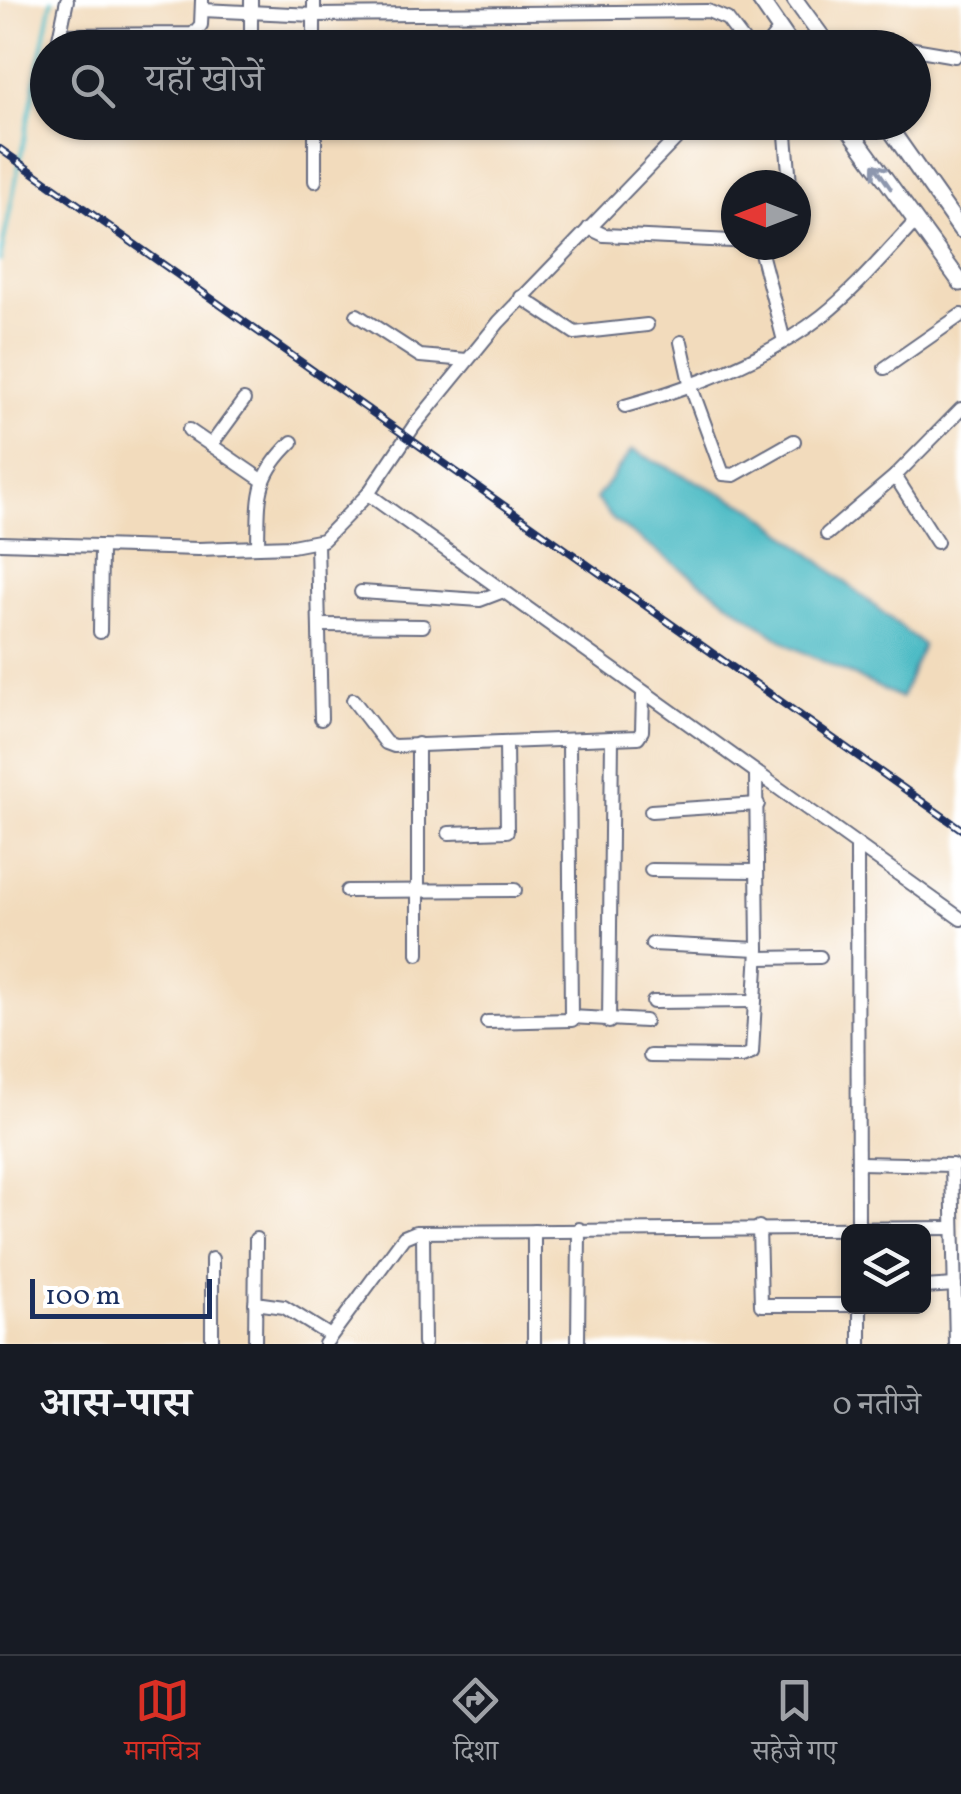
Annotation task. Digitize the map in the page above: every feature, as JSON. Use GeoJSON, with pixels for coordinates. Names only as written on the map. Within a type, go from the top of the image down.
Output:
{"type":"FeatureCollection","features":[{"type":"Feature","properties":{"kind":"main road"},"geometry":{"type":"LineString","coordinates":[[760,0],[778,30]]}},
{"type":"Feature","properties":{"kind":"main road"},"geometry":{"type":"LineString","coordinates":[[795,0],[817,30]]}},
{"type":"Feature","properties":{"kind":"main road"},"geometry":{"type":"LineString","coordinates":[[857,140],[961,283]]}},
{"type":"Feature","properties":{"kind":"main road"},"geometry":{"type":"LineString","coordinates":[[900,140],[955,210],[961,230]]}},
{"type":"Feature","properties":{"kind":"street"},"geometry":{"type":"LineString","coordinates":[[61,30],[67,0]]}},
{"type":"Feature","properties":{"kind":"street"},"geometry":{"type":"LineString","coordinates":[[200,30],[202,5],[635,7],[718,13],[734,30]]}},
{"type":"Feature","properties":{"kind":"street"},"geometry":{"type":"LineString","coordinates":[[931,52],[955,56]]}},
{"type":"Feature","properties":{"kind":"street"},"geometry":{"type":"LineString","coordinates":[[315,140],[315,181]]}},
{"type":"Feature","properties":{"kind":"street"},"geometry":{"type":"LineString","coordinates":[[0,543],[258,547],[318,542],[368,494],[414,426],[521,298],[675,140]]}},
{"type":"Feature","properties":{"kind":"street"},"geometry":{"type":"LineString","coordinates":[[786,140],[789,170]]}},
{"type":"Feature","properties":{"kind":"street"},"geometry":{"type":"LineString","coordinates":[[626,406],[691,387],[784,341],[842,298],[915,222]]}},
{"type":"Feature","properties":{"kind":"street"},"geometry":{"type":"LineString","coordinates":[[589,228],[604,235],[721,240]]}},
{"type":"Feature","properties":{"kind":"street"},"geometry":{"type":"LineString","coordinates":[[763,260],[784,341]]}},
{"type":"Feature","properties":{"kind":"street"},"geometry":{"type":"LineString","coordinates":[[521,298],[582,335],[647,325]]}},
{"type":"Feature","properties":{"kind":"street"},"geometry":{"type":"LineString","coordinates":[[357,315],[420,356],[468,360]]}},
{"type":"Feature","properties":{"kind":"street"},"geometry":{"type":"LineString","coordinates":[[885,368],[961,315]]}},
{"type":"Feature","properties":{"kind":"street"},"geometry":{"type":"LineString","coordinates":[[681,342],[691,387],[723,474],[734,475],[794,441]]}},
{"type":"Feature","properties":{"kind":"street"},"geometry":{"type":"LineString","coordinates":[[211,446],[244,400]]}},
{"type":"Feature","properties":{"kind":"street"},"geometry":{"type":"LineString","coordinates":[[826,534],[896,476],[961,409]]}},
{"type":"Feature","properties":{"kind":"street"},"geometry":{"type":"LineString","coordinates":[[190,430],[262,480]]}},
{"type":"Feature","properties":{"kind":"street"},"geometry":{"type":"LineString","coordinates":[[258,547],[262,480],[271,462],[292,442]]}},
{"type":"Feature","properties":{"kind":"street"},"geometry":{"type":"LineString","coordinates":[[896,476],[937,542]]}},
{"type":"Feature","properties":{"kind":"street"},"geometry":{"type":"LineString","coordinates":[[368,494],[643,695],[961,919]]}},
{"type":"Feature","properties":{"kind":"street"},"geometry":{"type":"LineString","coordinates":[[318,542],[321,719]]}},
{"type":"Feature","properties":{"kind":"street"},"geometry":{"type":"LineString","coordinates":[[100,632],[101,547]]}},
{"type":"Feature","properties":{"kind":"street"},"geometry":{"type":"LineString","coordinates":[[361,592],[480,600],[501,592]]}},
{"type":"Feature","properties":{"kind":"street"},"geometry":{"type":"LineString","coordinates":[[321,625],[423,626]]}},
{"type":"Feature","properties":{"kind":"street"},"geometry":{"type":"LineString","coordinates":[[353,700],[386,743],[418,744],[641,735],[643,695]]}},
{"type":"Feature","properties":{"kind":"street"},"geometry":{"type":"LineString","coordinates":[[609,1022],[612,738]]}},
{"type":"Feature","properties":{"kind":"street"},"geometry":{"type":"LineString","coordinates":[[570,740],[572,1020]]}},
{"type":"Feature","properties":{"kind":"street"},"geometry":{"type":"LineString","coordinates":[[448,833],[507,831],[506,742]]}},
{"type":"Feature","properties":{"kind":"street"},"geometry":{"type":"LineString","coordinates":[[418,744],[418,954]]}},
{"type":"Feature","properties":{"kind":"street"},"geometry":{"type":"LineString","coordinates":[[650,1056],[750,1056],[758,953],[756,774]]}},
{"type":"Feature","properties":{"kind":"street"},"geometry":{"type":"LineString","coordinates":[[651,811],[758,804]]}},
{"type":"Feature","properties":{"kind":"street"},"geometry":{"type":"LineString","coordinates":[[857,848],[858,1224]]}},
{"type":"Feature","properties":{"kind":"street"},"geometry":{"type":"LineString","coordinates":[[651,870],[756,870]]}},
{"type":"Feature","properties":{"kind":"street"},"geometry":{"type":"LineString","coordinates":[[347,891],[515,890]]}},
{"type":"Feature","properties":{"kind":"street"},"geometry":{"type":"LineString","coordinates":[[652,944],[820,957]]}},
{"type":"Feature","properties":{"kind":"street"},"geometry":{"type":"LineString","coordinates":[[653,1002],[753,1001]]}},
{"type":"Feature","properties":{"kind":"street"},"geometry":{"type":"LineString","coordinates":[[487,1022],[644,1021]]}},
{"type":"Feature","properties":{"kind":"street"},"geometry":{"type":"LineString","coordinates":[[859,1163],[950,1163],[956,1344]]}},
{"type":"Feature","properties":{"kind":"street"},"geometry":{"type":"LineString","coordinates":[[760,1227],[760,1304],[841,1305]]}},
{"type":"Feature","properties":{"kind":"street"},"geometry":{"type":"LineString","coordinates":[[931,1228],[953,1228]]}},
{"type":"Feature","properties":{"kind":"street"},"geometry":{"type":"LineString","coordinates":[[578,1344],[579,1229]]}},
{"type":"Feature","properties":{"kind":"street"},"geometry":{"type":"LineString","coordinates":[[256,1303],[284,1307],[327,1339],[404,1237],[423,1232],[841,1229]]}},
{"type":"Feature","properties":{"kind":"street"},"geometry":{"type":"LineString","coordinates":[[423,1232],[424,1344]]}},
{"type":"Feature","properties":{"kind":"street"},"geometry":{"type":"LineString","coordinates":[[534,1232],[534,1344]]}},
{"type":"Feature","properties":{"kind":"street"},"geometry":{"type":"LineString","coordinates":[[255,1344],[256,1239]]}},
{"type":"Feature","properties":{"kind":"street"},"geometry":{"type":"LineString","coordinates":[[212,1259],[212,1344]]}},
{"type":"Feature","properties":{"kind":"street"},"geometry":{"type":"LineString","coordinates":[[931,1286],[954,1285]]}},
{"type":"Feature","properties":{"kind":"street"},"geometry":{"type":"LineString","coordinates":[[860,1314],[860,1344]]}},
{"type":"Feature","properties":{"kind":"water"},"geometry":{"type":"Polygon","coordinates":[[[632,450],[756,510],[923,645],[901,698],[790,646],[613,520],[596,499],[632,450]]]}},
{"type":"Feature","properties":{"kind":"waterway"},"geometry":{"type":"LineString","coordinates":[[46,30],[52,0]]}},
{"type":"Feature","properties":{"kind":"waterway"},"geometry":{"type":"LineString","coordinates":[[0,260],[30,110]]}},
{"type":"Feature","properties":{"kind":"railway"},"geometry":{"type":"LineString","coordinates":[[0,149],[961,829]]}}]}
